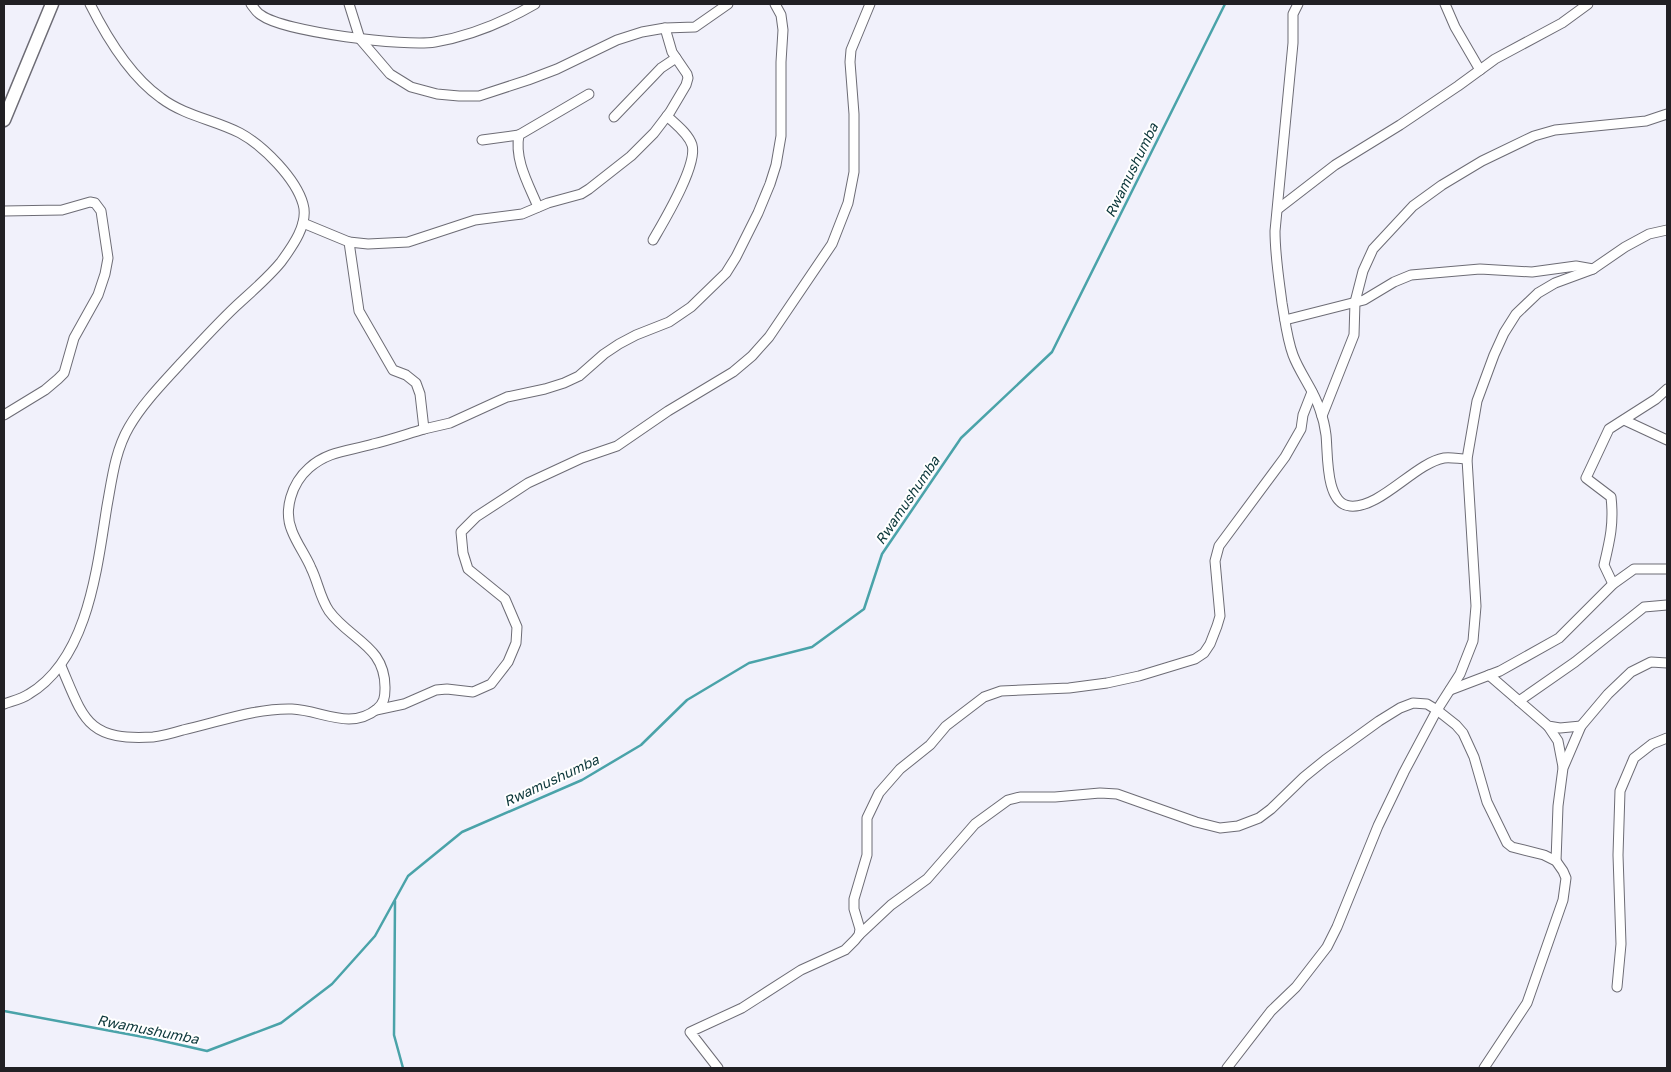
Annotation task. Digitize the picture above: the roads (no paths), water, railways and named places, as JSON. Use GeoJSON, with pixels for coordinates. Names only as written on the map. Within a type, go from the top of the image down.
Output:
{"type":"FeatureCollection","features":[{"type":"Feature","properties":{"kind":"main road"},"geometry":{"type":"LineString","coordinates":[[4,120],[52,4]]}},
{"type":"Feature","properties":{"kind":"street"},"geometry":{"type":"LineString","coordinates":[[4,704],[33,692],[61,666],[75,643],[82,626],[98,564],[113,472],[120,446],[128,428],[159,387],[220,321],[280,263],[297,238],[303,223],[304,207],[299,192],[286,173],[258,146],[242,134],[191,115],[162,99],[130,69],[90,4]]}},
{"type":"Feature","properties":{"kind":"street"},"geometry":{"type":"LineString","coordinates":[[251,4],[262,16],[273,21],[308,30],[360,39],[420,44],[436,42],[483,29],[534,4]]}},
{"type":"Feature","properties":{"kind":"street"},"geometry":{"type":"LineString","coordinates":[[349,4],[360,39],[390,74],[412,87],[436,94],[460,96],[479,96],[496,91],[557,69],[617,40],[642,32],[665,28],[696,27],[728,4]]}},
{"type":"Feature","properties":{"kind":"street"},"geometry":{"type":"LineString","coordinates":[[376,710],[385,696],[382,664],[375,653],[346,629],[330,611],[322,598],[308,561],[290,529],[292,492],[310,468],[327,456],[339,451],[390,440],[450,423],[507,397],[555,386],[579,376],[604,354],[619,344],[669,322],[691,307],[726,273],[758,213],[776,165],[781,136],[783,30],[781,15],[775,4]]}},
{"type":"Feature","properties":{"kind":"street"},"geometry":{"type":"LineString","coordinates":[[61,666],[86,719],[102,731],[112,735],[127,737],[155,737],[240,715],[270,710],[293,709],[310,711],[336,719],[350,720],[364,717],[376,710],[404,704],[436,690],[447,689],[473,692],[491,684],[508,662],[516,643],[517,627],[505,599],[468,568],[463,553],[460,532],[476,517],[528,483],[582,458],[617,446],[668,411],[733,372],[752,356],[768,336],[809,280],[832,244],[848,203],[854,172],[851,50],[870,4]]}},
{"type":"Feature","properties":{"kind":"street"},"geometry":{"type":"LineString","coordinates":[[1298,4],[1293,14],[1293,43],[1275,231],[1275,254],[1285,320],[1293,356],[1322,416],[1326,434],[1330,482],[1335,494],[1344,504],[1351,506],[1372,500],[1443,458],[1467,459]]}},
{"type":"Feature","properties":{"kind":"street"},"geometry":{"type":"LineString","coordinates":[[1445,4],[1455,27],[1480,70]]}},
{"type":"Feature","properties":{"kind":"street"},"geometry":{"type":"LineString","coordinates":[[1278,209],[1335,165],[1400,125],[1495,59],[1562,23],[1588,4]]}},
{"type":"Feature","properties":{"kind":"street"},"geometry":{"type":"LineString","coordinates":[[303,223],[349,242],[368,244],[408,242],[475,220],[522,214],[581,194],[631,156],[654,133],[667,116],[686,84],[687,74],[668,42],[665,28]]}},
{"type":"Feature","properties":{"kind":"street"},"geometry":{"type":"LineString","coordinates":[[614,117],[660,68],[676,58]]}},
{"type":"Feature","properties":{"kind":"street"},"geometry":{"type":"LineString","coordinates":[[482,140],[519,135],[590,94]]}},
{"type":"Feature","properties":{"kind":"street"},"geometry":{"type":"LineString","coordinates":[[1322,416],[1354,335],[1355,302],[1363,271],[1373,249],[1413,206],[1466,170],[1534,136],[1555,130],[1646,121],[1667,114]]}},
{"type":"Feature","properties":{"kind":"street"},"geometry":{"type":"LineString","coordinates":[[653,240],[686,176],[693,151],[691,143],[684,133],[667,116]]}},
{"type":"Feature","properties":{"kind":"street"},"geometry":{"type":"LineString","coordinates":[[519,135],[517,144],[520,160],[538,207]]}},
{"type":"Feature","properties":{"kind":"street"},"geometry":{"type":"LineString","coordinates":[[4,211],[62,210],[90,202],[95,203],[101,211],[108,258],[98,295],[74,338],[64,372],[45,390],[4,415]]}},
{"type":"Feature","properties":{"kind":"street"},"geometry":{"type":"LineString","coordinates":[[1228,1068],[1271,1010],[1296,987],[1327,947],[1378,826],[1437,710],[1460,674],[1473,641],[1476,606],[1467,459],[1477,401],[1504,333],[1516,314],[1538,293],[1555,283],[1593,269],[1625,247],[1649,234],[1667,230]]}},
{"type":"Feature","properties":{"kind":"street"},"geometry":{"type":"LineString","coordinates":[[349,242],[358,311],[393,370],[406,375],[416,383],[420,394],[424,429]]}},
{"type":"Feature","properties":{"kind":"street"},"geometry":{"type":"LineString","coordinates":[[1285,320],[1364,300],[1394,282],[1411,275],[1480,268],[1532,272],[1576,266],[1593,269]]}},
{"type":"Feature","properties":{"kind":"street"},"geometry":{"type":"LineString","coordinates":[[1613,584],[1604,565],[1610,543],[1613,517],[1611,497],[1586,478],[1609,429],[1656,399],[1667,389]]}},
{"type":"Feature","properties":{"kind":"street"},"geometry":{"type":"LineString","coordinates":[[859,935],[860,929],[854,909],[854,899],[867,856],[866,826],[871,807],[888,782],[900,769],[930,746],[946,726],[992,693],[1069,688],[1107,683],[1139,676],[1195,659],[1204,653],[1218,626],[1220,616],[1215,561],[1220,546],[1285,457],[1301,428],[1312,392]]}},
{"type":"Feature","properties":{"kind":"street"},"geometry":{"type":"LineString","coordinates":[[1624,420],[1667,440]]}},
{"type":"Feature","properties":{"kind":"street"},"geometry":{"type":"LineString","coordinates":[[1450,690],[1500,671],[1559,638],[1613,584],[1634,569],[1667,568]]}},
{"type":"Feature","properties":{"kind":"street"},"geometry":{"type":"LineString","coordinates":[[1519,701],[1575,662],[1644,608],[1667,605]]}},
{"type":"Feature","properties":{"kind":"street"},"geometry":{"type":"LineString","coordinates":[[1556,861],[1558,806],[1563,768],[1580,726],[1608,694],[1631,672],[1651,662],[1667,663]]}},
{"type":"Feature","properties":{"kind":"street"},"geometry":{"type":"LineString","coordinates":[[1489,675],[1548,726],[1558,740],[1563,768]]}},
{"type":"Feature","properties":{"kind":"street"},"geometry":{"type":"LineString","coordinates":[[718,1068],[690,1032],[742,1008],[801,970],[845,950],[891,905],[927,879],[975,824],[1008,800],[1020,797],[1055,797],[1095,793],[1117,794],[1196,822],[1220,828],[1238,826],[1259,818],[1311,771],[1379,721],[1400,708],[1413,703],[1427,704],[1456,724],[1463,733],[1474,757],[1487,802],[1507,843],[1512,847],[1544,855],[1556,861],[1564,871],[1566,878],[1563,900],[1526,1003],[1484,1068]]}},
{"type":"Feature","properties":{"kind":"street"},"geometry":{"type":"LineString","coordinates":[[1548,726],[1560,728],[1580,726]]}},
{"type":"Feature","properties":{"kind":"street"},"geometry":{"type":"LineString","coordinates":[[1617,986],[1621,944],[1618,846],[1620,791],[1634,758],[1652,744],[1667,738]]}},
{"type":"Feature","properties":{"kind":"waterway","name":"Rwamushumba"},"geometry":{"type":"LineString","coordinates":[[4,1011],[154,1039],[207,1051],[281,1023],[332,984],[375,936],[408,876],[462,832],[582,780],[641,745],[687,700],[749,663],[812,647],[864,609],[882,554],[961,438],[1052,352],[1225,4]]}},
{"type":"Feature","properties":{"kind":"waterway"},"geometry":{"type":"LineString","coordinates":[[395,901],[394,1035],[403,1068]]}}]}
